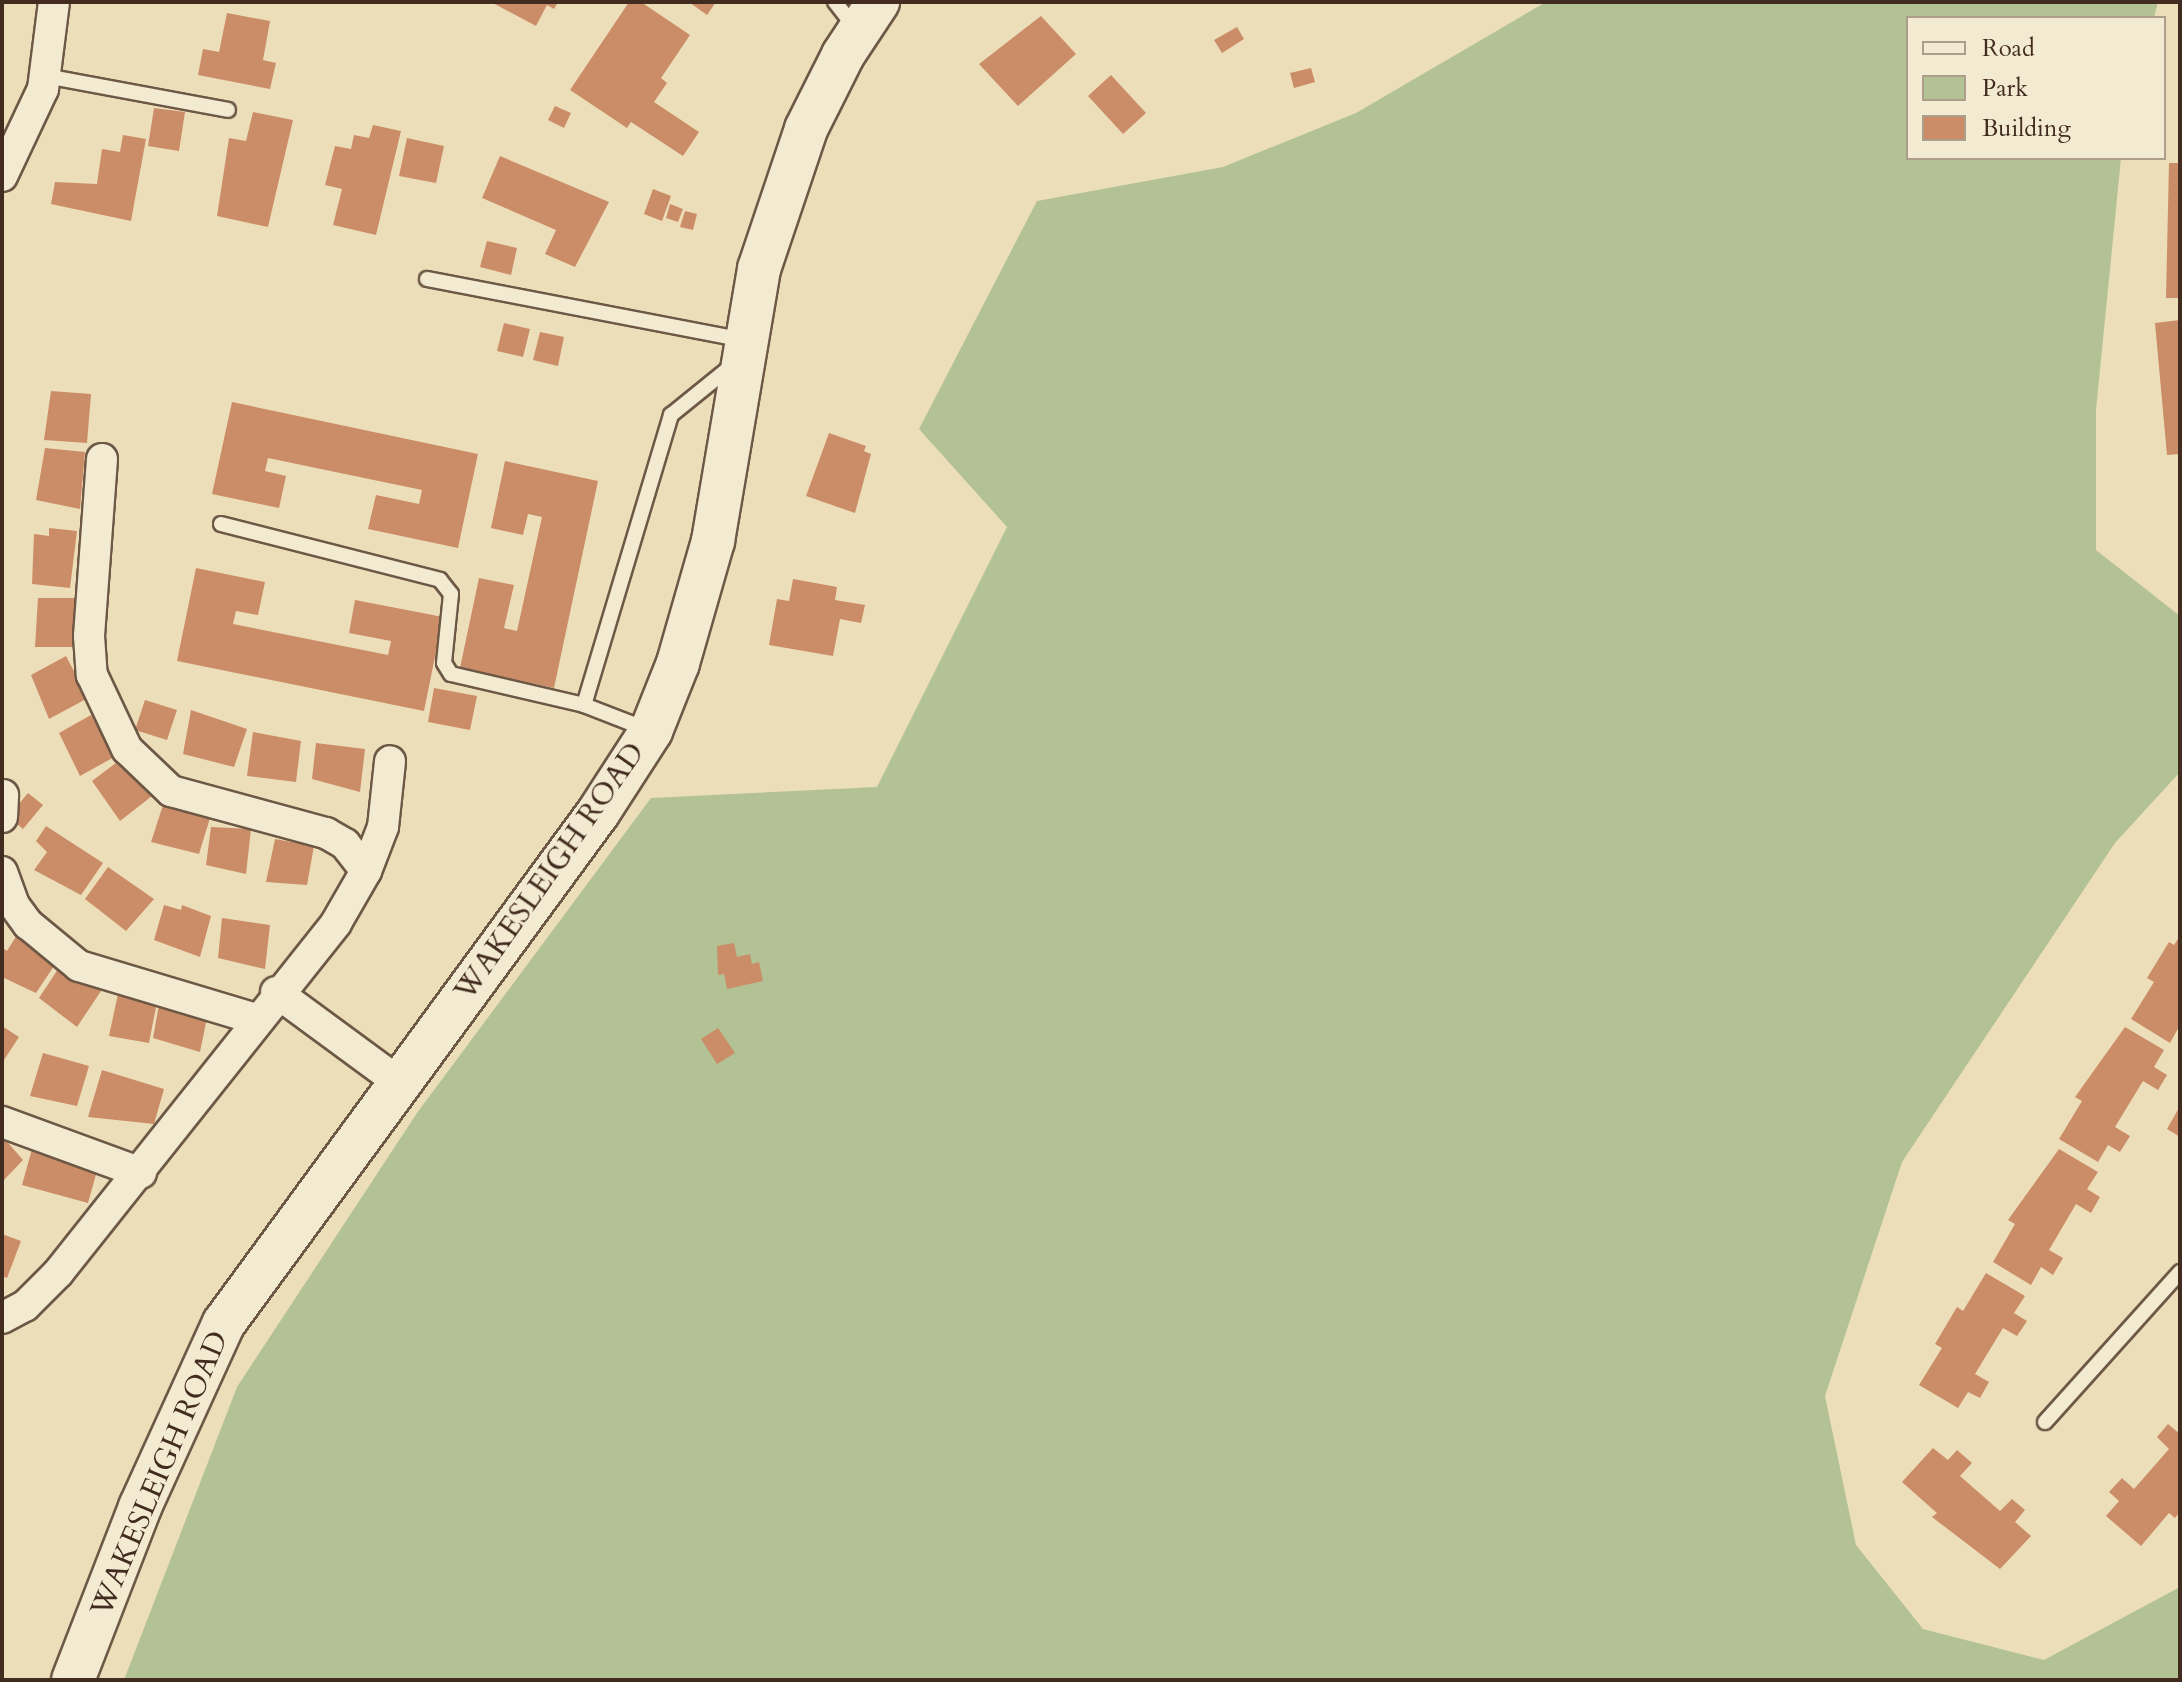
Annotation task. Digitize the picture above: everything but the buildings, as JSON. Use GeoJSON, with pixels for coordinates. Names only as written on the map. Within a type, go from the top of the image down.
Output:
{"type":"FeatureCollection","features":[{"type":"Feature","properties":{"kind":"main road","name":"WAKESLEIGH ROAD"},"geometry":{"type":"LineString","coordinates":[[73,1680],[140,1507],[224,1323],[598,813],[651,731],[678,663],[713,541],[759,269],[806,129],[857,12]]}},
{"type":"Feature","properties":{"kind":"street"},"geometry":{"type":"LineString","coordinates":[[2,176],[21,145],[45,76],[54,2]]}},
{"type":"Feature","properties":{"kind":"street"},"geometry":{"type":"LineString","coordinates":[[102,459],[89,636],[92,675],[127,749],[171,791],[326,833],[345,844],[366,871]]}},
{"type":"Feature","properties":{"kind":"street"},"geometry":{"type":"LineString","coordinates":[[2,1318],[42,1291],[141,1173],[276,992],[336,923],[366,871],[383,827],[390,761]]}},
{"type":"Feature","properties":{"kind":"street"},"geometry":{"type":"LineString","coordinates":[[2,817],[3,795]]}},
{"type":"Feature","properties":{"kind":"street"},"geometry":{"type":"LineString","coordinates":[[2,872],[14,905],[28,924],[79,966],[256,1019]]}},
{"type":"Feature","properties":{"kind":"street"},"geometry":{"type":"LineString","coordinates":[[276,992],[400,1083]]}},
{"type":"Feature","properties":{"kind":"street"},"geometry":{"type":"LineString","coordinates":[[2,1122],[141,1173]]}},
{"type":"Feature","properties":{"kind":"lane"},"geometry":{"type":"LineString","coordinates":[[45,76],[228,110]]}},
{"type":"Feature","properties":{"kind":"lane"},"geometry":{"type":"LineString","coordinates":[[427,279],[746,349]]}},
{"type":"Feature","properties":{"kind":"lane"},"geometry":{"type":"LineString","coordinates":[[584,705],[671,415],[746,349]]}},
{"type":"Feature","properties":{"kind":"lane"},"geometry":{"type":"LineString","coordinates":[[221,524],[440,580],[451,594],[444,663],[451,674],[584,705],[651,731]]}},
{"type":"Feature","properties":{"kind":"lane"},"geometry":{"type":"LineString","coordinates":[[2045,1422],[2180,1272]]}},
{"type":"Feature","properties":{"kind":"green space"},"geometry":{"type":"Polygon","coordinates":[[[1546,2],[2158,2],[2154,16],[1906,16],[1906,160],[2121,160],[2096,410],[2096,550],[2180,616],[2180,772],[2115,843],[1902,1162],[1825,1396],[1856,1545],[1923,1629],[2044,1660],[2180,1587],[2180,1680],[124,1680],[237,1387],[417,1113],[651,798],[877,787],[1007,527],[919,429],[1037,201],[1223,167],[1356,113],[1546,2]]]}}]}
